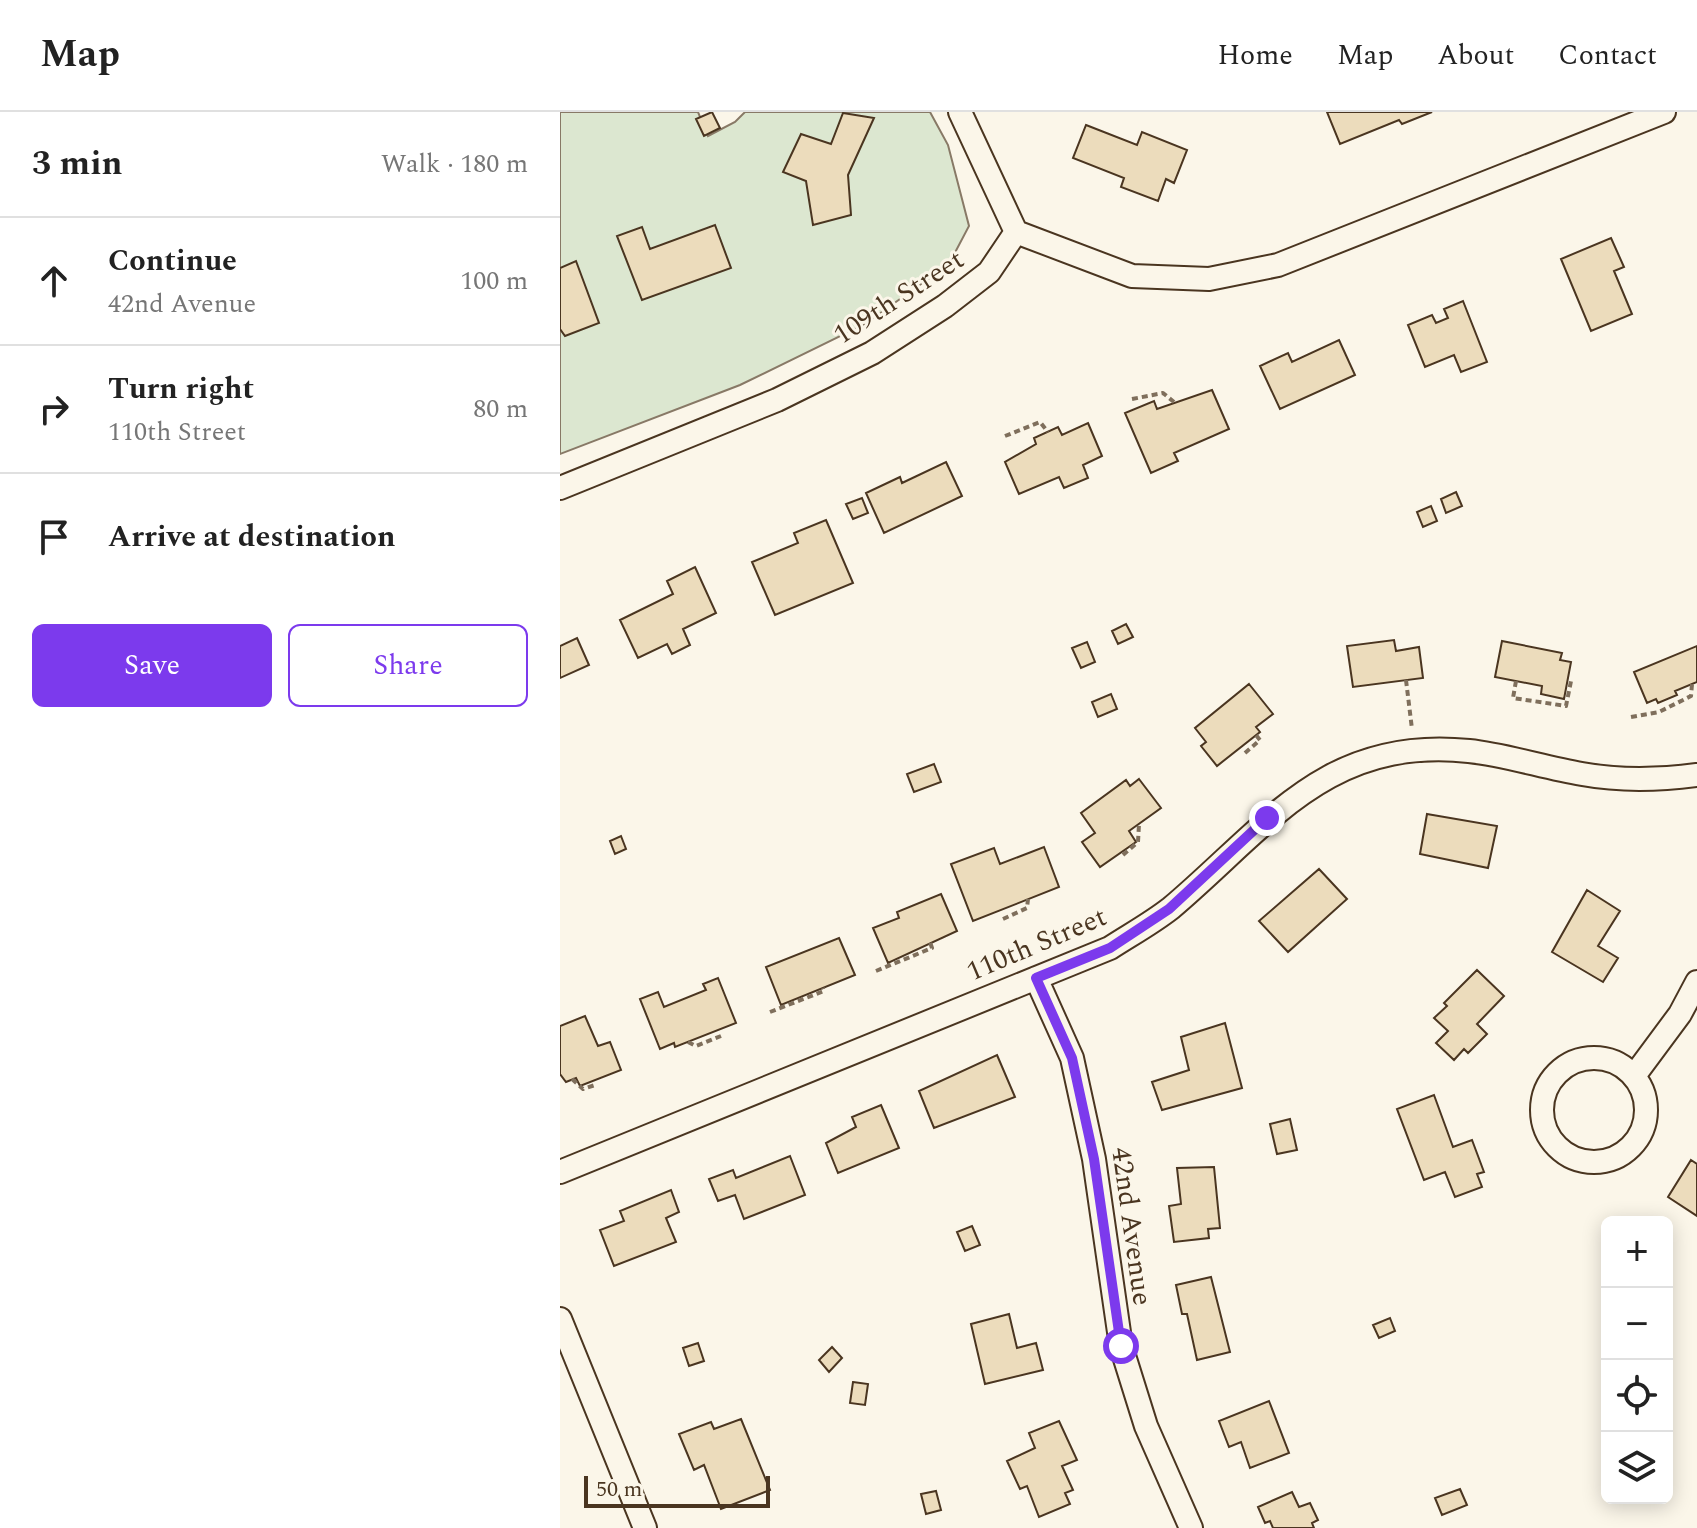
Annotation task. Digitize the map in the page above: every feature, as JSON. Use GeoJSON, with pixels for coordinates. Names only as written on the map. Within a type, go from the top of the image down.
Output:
{"type":"FeatureCollection","features":[{"type":"Feature","properties":{"kind":"street"},"geometry":{"type":"LineString","coordinates":[[960,112],[1016,232],[1132,276],[1209,279],[1278,265],[1664,112]]}},
{"type":"Feature","properties":{"kind":"street","name":"109th Street"},"geometry":{"type":"LineString","coordinates":[[560,488],[777,400],[872,353],[945,306],[989,272],[1016,232]]}},
{"type":"Feature","properties":{"kind":"street","name":"110th Street"},"geometry":{"type":"LineString","coordinates":[[560,1172],[1110,948],[1169,909],[1267,818],[1323,778],[1377,755],[1469,751],[1585,775],[1656,780],[1697,775]]}},
{"type":"Feature","properties":{"kind":"street","name":"42nd Avenue"},"geometry":{"type":"LineString","coordinates":[[1036,978],[1072,1058],[1094,1159],[1121,1346],[1146,1426],[1191,1528]]}},
{"type":"Feature","properties":{"kind":"street"},"geometry":{"type":"LineString","coordinates":[[1634,1076],[1680,1014],[1697,982]]}},
{"type":"Feature","properties":{"kind":"street"},"geometry":{"type":"LineString","coordinates":[[1596,1058],[1621,1065],[1634,1076],[1647,1108],[1637,1140],[1625,1152],[1610,1160],[1593,1163],[1561,1152],[1549,1139],[1542,1123],[1541,1105],[1546,1088],[1556,1074],[1570,1063],[1596,1058]]}},
{"type":"Feature","properties":{"kind":"street"},"geometry":{"type":"LineString","coordinates":[[560,1319],[645,1528]]}},
{"type":"Feature","properties":{"kind":"path"},"geometry":{"type":"LineString","coordinates":[[1132,399],[1163,393],[1170,395],[1174,402]]}},
{"type":"Feature","properties":{"kind":"path"},"geometry":{"type":"LineString","coordinates":[[1005,436],[1040,422],[1048,432]]}},
{"type":"Feature","properties":{"kind":"path"},"geometry":{"type":"LineString","coordinates":[[1406,680],[1415,751]]}},
{"type":"Feature","properties":{"kind":"path"},"geometry":{"type":"LineString","coordinates":[[1516,681],[1513,698],[1566,706],[1571,681]]}},
{"type":"Feature","properties":{"kind":"path"},"geometry":{"type":"LineString","coordinates":[[1631,717],[1659,712],[1691,696],[1692,684]]}},
{"type":"Feature","properties":{"kind":"path"},"geometry":{"type":"LineString","coordinates":[[1245,753],[1260,740],[1256,735]]}},
{"type":"Feature","properties":{"kind":"path"},"geometry":{"type":"LineString","coordinates":[[1123,855],[1138,842],[1139,824]]}},
{"type":"Feature","properties":{"kind":"path"},"geometry":{"type":"LineString","coordinates":[[1003,919],[1027,908],[1028,899]]}},
{"type":"Feature","properties":{"kind":"path"},"geometry":{"type":"LineString","coordinates":[[876,971],[932,948],[930,942]]}},
{"type":"Feature","properties":{"kind":"path"},"geometry":{"type":"LineString","coordinates":[[770,1012],[824,991],[823,988]]}},
{"type":"Feature","properties":{"kind":"path"},"geometry":{"type":"LineString","coordinates":[[688,1042],[696,1046],[721,1036]]}},
{"type":"Feature","properties":{"kind":"path"},"geometry":{"type":"LineString","coordinates":[[572,1079],[583,1089],[595,1085]]}},
{"type":"Feature","properties":{"kind":"green space"},"geometry":{"type":"Polygon","coordinates":[[[560,112],[698,112],[708,136],[735,122],[745,112],[930,112],[948,145],[969,226],[949,264],[865,324],[740,385],[560,454],[560,112]]]}},
{"type":"Feature","properties":{"kind":"building"},"geometry":{"type":"Polygon","coordinates":[[[712,112],[720,128],[704,136],[696,119],[712,112]]]}},
{"type":"Feature","properties":{"kind":"building"},"geometry":{"type":"Polygon","coordinates":[[[1327,112],[1432,112],[1402,124],[1399,120],[1340,144],[1327,112]]]}},
{"type":"Feature","properties":{"kind":"building"},"geometry":{"type":"Polygon","coordinates":[[[843,113],[874,118],[848,175],[851,215],[813,225],[806,181],[783,172],[801,134],[831,144],[843,113]]]}},
{"type":"Feature","properties":{"kind":"building"},"geometry":{"type":"Polygon","coordinates":[[[1086,125],[1137,145],[1142,132],[1187,150],[1174,183],[1166,179],[1158,201],[1121,187],[1124,178],[1073,158],[1086,125]]]}},
{"type":"Feature","properties":{"kind":"building"},"geometry":{"type":"Polygon","coordinates":[[[715,225],[731,268],[642,300],[617,236],[642,227],[650,249],[715,225]]]}},
{"type":"Feature","properties":{"kind":"building"},"geometry":{"type":"Polygon","coordinates":[[[1611,238],[1624,267],[1614,271],[1632,314],[1591,331],[1561,259],[1611,238]]]}},
{"type":"Feature","properties":{"kind":"building"},"geometry":{"type":"Polygon","coordinates":[[[576,261],[599,323],[565,336],[560,329],[560,268],[576,261]]]}},
{"type":"Feature","properties":{"kind":"building"},"geometry":{"type":"Polygon","coordinates":[[[1463,301],[1487,362],[1461,372],[1454,355],[1425,367],[1408,325],[1432,315],[1436,323],[1448,318],[1444,309],[1463,301]]]}},
{"type":"Feature","properties":{"kind":"building"},"geometry":{"type":"Polygon","coordinates":[[[1339,340],[1355,375],[1280,409],[1260,366],[1288,353],[1292,362],[1339,340]]]}},
{"type":"Feature","properties":{"kind":"building"},"geometry":{"type":"Polygon","coordinates":[[[1212,390],[1229,429],[1174,453],[1178,461],[1151,473],[1125,413],[1154,401],[1157,409],[1212,390]]]}},
{"type":"Feature","properties":{"kind":"building"},"geometry":{"type":"Polygon","coordinates":[[[1088,423],[1102,456],[1083,465],[1088,478],[1064,488],[1059,477],[1019,494],[1005,462],[1036,444],[1034,438],[1058,427],[1062,435],[1088,423]]]}},
{"type":"Feature","properties":{"kind":"building"},"geometry":{"type":"Polygon","coordinates":[[[946,462],[962,496],[884,533],[866,493],[900,477],[902,483],[946,462]]]}},
{"type":"Feature","properties":{"kind":"building"},"geometry":{"type":"Polygon","coordinates":[[[1456,492],[1462,506],[1446,513],[1441,499],[1456,492]]]}},
{"type":"Feature","properties":{"kind":"building"},"geometry":{"type":"Polygon","coordinates":[[[862,498],[868,513],[853,519],[846,504],[862,498]]]}},
{"type":"Feature","properties":{"kind":"building"},"geometry":{"type":"Polygon","coordinates":[[[1431,506],[1437,521],[1423,527],[1417,512],[1431,506]]]}},
{"type":"Feature","properties":{"kind":"building"},"geometry":{"type":"Polygon","coordinates":[[[826,520],[853,583],[775,615],[752,562],[798,543],[794,533],[826,520]]]}},
{"type":"Feature","properties":{"kind":"building"},"geometry":{"type":"Polygon","coordinates":[[[695,567],[716,613],[683,629],[690,645],[672,654],[667,644],[638,658],[620,620],[673,594],[667,581],[695,567]]]}},
{"type":"Feature","properties":{"kind":"building"},"geometry":{"type":"Polygon","coordinates":[[[1126,624],[1133,637],[1118,644],[1112,631],[1126,624]]]}},
{"type":"Feature","properties":{"kind":"building"},"geometry":{"type":"Polygon","coordinates":[[[577,638],[589,665],[560,678],[560,646],[577,638]]]}},
{"type":"Feature","properties":{"kind":"building"},"geometry":{"type":"Polygon","coordinates":[[[1394,640],[1396,651],[1419,647],[1423,678],[1353,687],[1347,646],[1394,640]]]}},
{"type":"Feature","properties":{"kind":"building"},"geometry":{"type":"Polygon","coordinates":[[[1502,641],[1562,653],[1560,660],[1571,662],[1564,699],[1541,694],[1542,686],[1495,677],[1502,641]]]}},
{"type":"Feature","properties":{"kind":"building"},"geometry":{"type":"Polygon","coordinates":[[[1087,642],[1095,662],[1081,668],[1072,648],[1087,642]]]}},
{"type":"Feature","properties":{"kind":"building"},"geometry":{"type":"Polygon","coordinates":[[[1697,646],[1697,682],[1675,691],[1677,695],[1658,703],[1656,699],[1647,703],[1634,672],[1697,646]]]}},
{"type":"Feature","properties":{"kind":"building"},"geometry":{"type":"Polygon","coordinates":[[[1249,684],[1273,714],[1256,727],[1260,732],[1217,766],[1201,746],[1206,742],[1195,728],[1249,684]]]}},
{"type":"Feature","properties":{"kind":"building"},"geometry":{"type":"Polygon","coordinates":[[[1111,694],[1117,709],[1098,717],[1092,702],[1111,694]]]}},
{"type":"Feature","properties":{"kind":"building"},"geometry":{"type":"Polygon","coordinates":[[[934,764],[941,782],[914,792],[907,774],[934,764]]]}},
{"type":"Feature","properties":{"kind":"building"},"geometry":{"type":"Polygon","coordinates":[[[1139,779],[1161,808],[1129,831],[1136,842],[1100,867],[1082,842],[1095,833],[1081,813],[1126,780],[1130,786],[1139,779]]]}},
{"type":"Feature","properties":{"kind":"building"},"geometry":{"type":"Polygon","coordinates":[[[1427,814],[1497,826],[1488,868],[1420,854],[1427,814]]]}},
{"type":"Feature","properties":{"kind":"building"},"geometry":{"type":"Polygon","coordinates":[[[621,836],[626,849],[615,854],[610,841],[621,836]]]}},
{"type":"Feature","properties":{"kind":"building"},"geometry":{"type":"Polygon","coordinates":[[[1044,847],[1059,887],[973,921],[951,864],[994,848],[1000,864],[1044,847]]]}},
{"type":"Feature","properties":{"kind":"building"},"geometry":{"type":"Polygon","coordinates":[[[1319,869],[1347,899],[1288,952],[1259,921],[1319,869]]]}},
{"type":"Feature","properties":{"kind":"building"},"geometry":{"type":"Polygon","coordinates":[[[1587,890],[1620,911],[1598,946],[1618,958],[1603,982],[1552,952],[1587,890]]]}},
{"type":"Feature","properties":{"kind":"building"},"geometry":{"type":"Polygon","coordinates":[[[941,894],[957,931],[888,963],[873,928],[899,918],[897,912],[941,894]]]}},
{"type":"Feature","properties":{"kind":"building"},"geometry":{"type":"Polygon","coordinates":[[[839,938],[855,975],[781,1005],[766,967],[839,938]]]}},
{"type":"Feature","properties":{"kind":"building"},"geometry":{"type":"Polygon","coordinates":[[[1477,970],[1504,996],[1477,1024],[1487,1034],[1468,1053],[1464,1049],[1454,1060],[1436,1043],[1448,1031],[1434,1018],[1447,1006],[1444,1003],[1477,970]]]}},
{"type":"Feature","properties":{"kind":"building"},"geometry":{"type":"Polygon","coordinates":[[[718,978],[736,1023],[675,1047],[674,1043],[660,1049],[640,999],[658,992],[664,1007],[706,990],[703,984],[718,978]]]}},
{"type":"Feature","properties":{"kind":"building"},"geometry":{"type":"Polygon","coordinates":[[[585,1016],[598,1046],[610,1042],[621,1070],[580,1086],[576,1078],[566,1082],[560,1074],[560,1026],[585,1016]]]}},
{"type":"Feature","properties":{"kind":"building"},"geometry":{"type":"Polygon","coordinates":[[[1225,1023],[1242,1088],[1162,1110],[1152,1082],[1189,1070],[1181,1037],[1225,1023]]]}},
{"type":"Feature","properties":{"kind":"building"},"geometry":{"type":"Polygon","coordinates":[[[997,1055],[1015,1097],[934,1128],[919,1091],[997,1055]]]}},
{"type":"Feature","properties":{"kind":"building"},"geometry":{"type":"Polygon","coordinates":[[[1434,1095],[1453,1147],[1472,1140],[1484,1172],[1477,1174],[1482,1187],[1455,1197],[1445,1172],[1424,1180],[1397,1109],[1434,1095]]]}},
{"type":"Feature","properties":{"kind":"building"},"geometry":{"type":"Polygon","coordinates":[[[881,1105],[899,1148],[838,1173],[826,1143],[856,1127],[852,1117],[881,1105]]]}},
{"type":"Feature","properties":{"kind":"building"},"geometry":{"type":"Polygon","coordinates":[[[1290,1119],[1297,1150],[1277,1154],[1270,1124],[1290,1119]]]}},
{"type":"Feature","properties":{"kind":"building"},"geometry":{"type":"Polygon","coordinates":[[[790,1156],[805,1195],[744,1219],[735,1195],[718,1201],[709,1179],[733,1170],[736,1178],[790,1156]]]}},
{"type":"Feature","properties":{"kind":"building"},"geometry":{"type":"Polygon","coordinates":[[[1691,1160],[1697,1164],[1697,1216],[1668,1197],[1691,1160]]]}},
{"type":"Feature","properties":{"kind":"building"},"geometry":{"type":"Polygon","coordinates":[[[1214,1167],[1220,1228],[1208,1229],[1209,1238],[1174,1242],[1169,1206],[1181,1204],[1177,1168],[1214,1167]]]}},
{"type":"Feature","properties":{"kind":"building"},"geometry":{"type":"Polygon","coordinates":[[[671,1190],[679,1212],[666,1218],[676,1242],[614,1266],[600,1230],[624,1221],[620,1211],[671,1190]]]}},
{"type":"Feature","properties":{"kind":"building"},"geometry":{"type":"Polygon","coordinates":[[[972,1226],[980,1245],[965,1251],[957,1232],[972,1226]]]}},
{"type":"Feature","properties":{"kind":"building"},"geometry":{"type":"Polygon","coordinates":[[[1211,1277],[1230,1352],[1197,1360],[1187,1314],[1182,1314],[1176,1285],[1211,1277]]]}},
{"type":"Feature","properties":{"kind":"building"},"geometry":{"type":"Polygon","coordinates":[[[1009,1314],[1017,1348],[1036,1343],[1043,1370],[985,1384],[971,1324],[1009,1314]]]}},
{"type":"Feature","properties":{"kind":"building"},"geometry":{"type":"Polygon","coordinates":[[[1390,1318],[1395,1331],[1379,1338],[1373,1325],[1390,1318]]]}},
{"type":"Feature","properties":{"kind":"building"},"geometry":{"type":"Polygon","coordinates":[[[698,1343],[704,1361],[689,1366],[683,1348],[698,1343]]]}},
{"type":"Feature","properties":{"kind":"building"},"geometry":{"type":"Polygon","coordinates":[[[832,1347],[842,1358],[829,1372],[819,1360],[832,1347]]]}},
{"type":"Feature","properties":{"kind":"building"},"geometry":{"type":"Polygon","coordinates":[[[853,1382],[868,1384],[865,1405],[850,1403],[853,1382]]]}},
{"type":"Feature","properties":{"kind":"building"},"geometry":{"type":"Polygon","coordinates":[[[1269,1401],[1289,1453],[1250,1468],[1241,1442],[1229,1447],[1219,1421],[1269,1401]]]}},
{"type":"Feature","properties":{"kind":"building"},"geometry":{"type":"Polygon","coordinates":[[[741,1419],[770,1490],[721,1509],[704,1465],[694,1470],[679,1434],[711,1422],[714,1429],[741,1419]]]}},
{"type":"Feature","properties":{"kind":"building"},"geometry":{"type":"Polygon","coordinates":[[[1059,1421],[1077,1460],[1062,1466],[1073,1490],[1065,1493],[1070,1504],[1039,1517],[1027,1486],[1020,1489],[1007,1461],[1035,1448],[1029,1433],[1059,1421]]]}},
{"type":"Feature","properties":{"kind":"building"},"geometry":{"type":"Polygon","coordinates":[[[1460,1489],[1467,1505],[1442,1515],[1435,1498],[1460,1489]]]}},
{"type":"Feature","properties":{"kind":"building"},"geometry":{"type":"Polygon","coordinates":[[[936,1491],[941,1510],[926,1514],[921,1494],[936,1491]]]}},
{"type":"Feature","properties":{"kind":"building"},"geometry":{"type":"Polygon","coordinates":[[[1292,1492],[1299,1507],[1310,1503],[1318,1520],[1312,1523],[1314,1528],[1273,1528],[1270,1521],[1265,1523],[1258,1507],[1292,1492]]]}},
{"type":"Feature","properties":{"kind":"route"},"geometry":{"type":"LineString","coordinates":[[1121,1346],[1094,1159],[1072,1058],[1036,978],[1110,948],[1169,909],[1267,818]]}}]}
